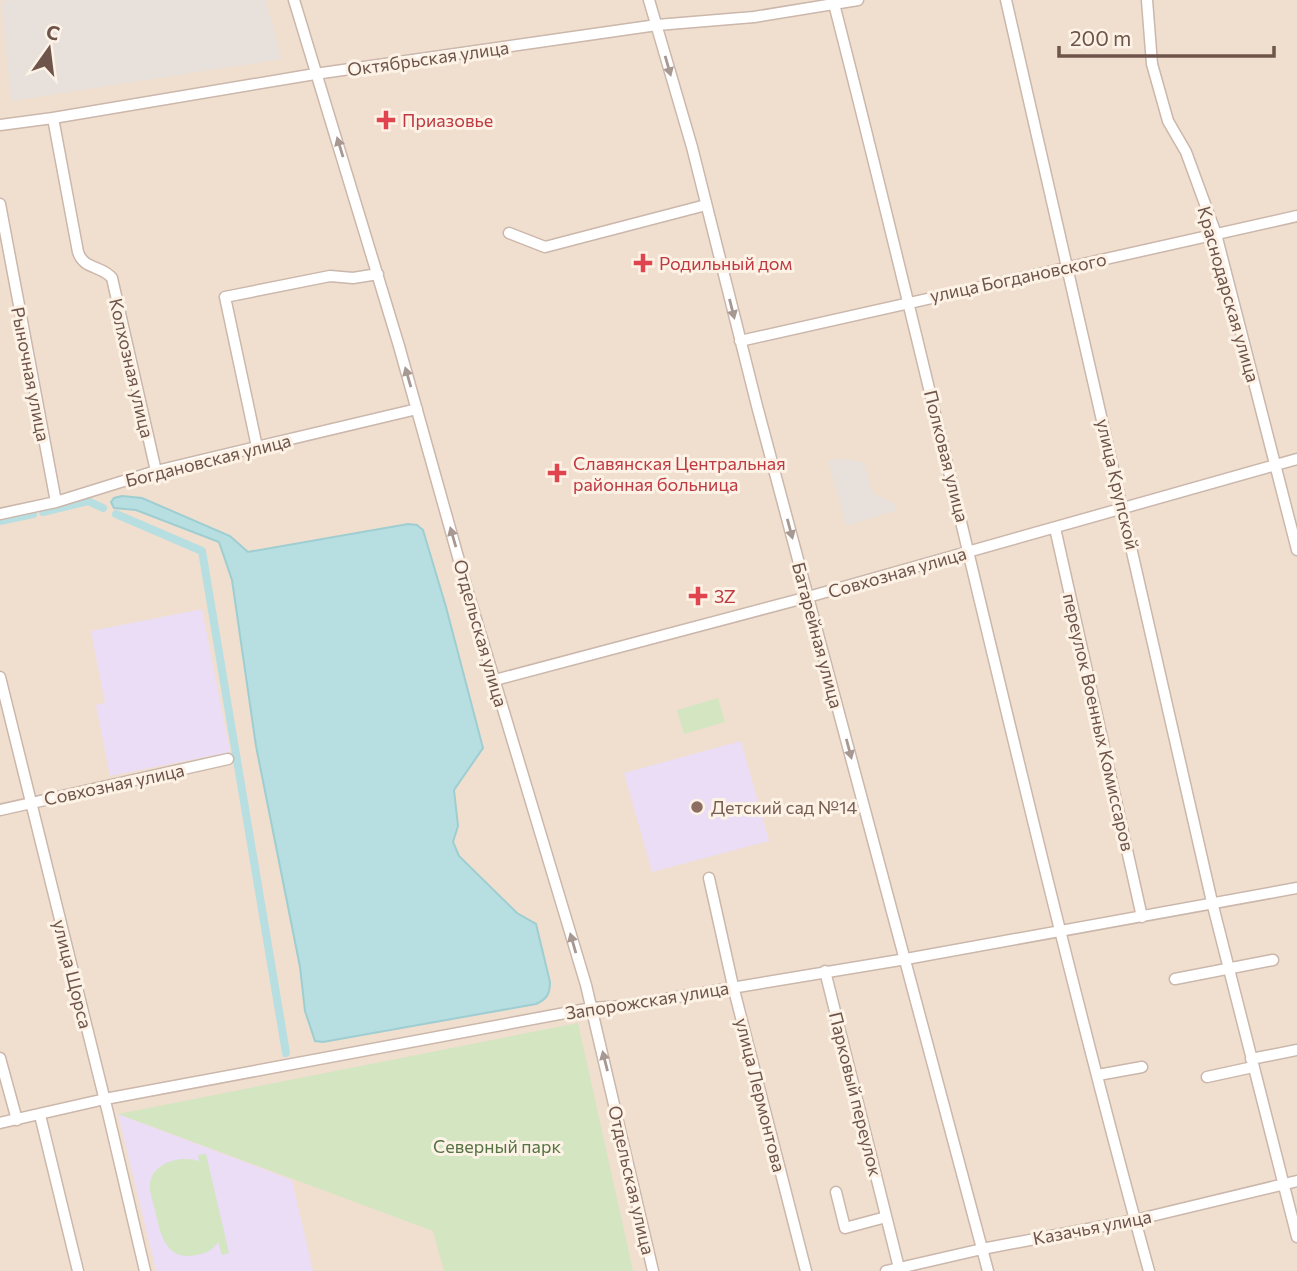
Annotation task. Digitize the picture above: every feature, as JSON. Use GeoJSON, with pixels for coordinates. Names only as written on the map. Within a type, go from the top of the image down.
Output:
{"type":"FeatureCollection","features":[{"type":"Feature","properties":{"kind":"street","name":"Отдельская улица"},"geometry":{"type":"LineString","coordinates":[[294,0],[378,274],[592,1008],[653,1271]]}},
{"type":"Feature","properties":{"kind":"street","name":"Батарейная улица"},"geometry":{"type":"LineString","coordinates":[[649,0],[706,205],[988,1271]]}},
{"type":"Feature","properties":{"kind":"street","name":"Октябрьская улица"},"geometry":{"type":"LineString","coordinates":[[0,125],[315,74],[657,25],[754,17],[858,0]]}},
{"type":"Feature","properties":{"kind":"street","name":"улица Крупской"},"geometry":{"type":"LineString","coordinates":[[1006,0],[1212,902],[1297,1237]]}},
{"type":"Feature","properties":{"kind":"street","name":"Краснодарская улица"},"geometry":{"type":"LineString","coordinates":[[1147,0],[1152,64],[1168,121],[1186,152],[1216,234],[1297,550]]}},
{"type":"Feature","properties":{"kind":"street","name":"Полковая улица"},"geometry":{"type":"LineString","coordinates":[[834,2],[1061,932],[1149,1271]]}},
{"type":"Feature","properties":{"kind":"street","name":"Колхозная улица"},"geometry":{"type":"LineString","coordinates":[[53,118],[78,252],[81,260],[88,266],[107,272],[112,278],[156,471]]}},
{"type":"Feature","properties":{"kind":"street","name":"Рыночная улица"},"geometry":{"type":"LineString","coordinates":[[0,204],[56,502]]}},
{"type":"Feature","properties":{"kind":"street"},"geometry":{"type":"LineString","coordinates":[[509,233],[545,247],[706,205]]}},
{"type":"Feature","properties":{"kind":"street","name":"улица Богдановского"},"geometry":{"type":"LineString","coordinates":[[740,341],[1297,216]]}},
{"type":"Feature","properties":{"kind":"street"},"geometry":{"type":"LineString","coordinates":[[257,447],[225,297],[330,276],[354,278],[378,274]]}},
{"type":"Feature","properties":{"kind":"street","name":"Богдановская улица"},"geometry":{"type":"LineString","coordinates":[[0,514],[56,502],[156,471],[417,409]]}},
{"type":"Feature","properties":{"kind":"street","name":"Совхозная улица"},"geometry":{"type":"LineString","coordinates":[[495,680],[808,597],[1297,459]]}},
{"type":"Feature","properties":{"kind":"street","name":"переулок Военных Комиссаров"},"geometry":{"type":"LineString","coordinates":[[1055,528],[1142,917]]}},
{"type":"Feature","properties":{"kind":"street","name":"улица Щорса"},"geometry":{"type":"LineString","coordinates":[[0,677],[145,1271]]}},
{"type":"Feature","properties":{"kind":"street","name":"Совхозная улица"},"geometry":{"type":"LineString","coordinates":[[0,810],[228,759]]}},
{"type":"Feature","properties":{"kind":"street","name":"улица Лермонтова"},"geometry":{"type":"LineString","coordinates":[[709,878],[733,986],[806,1271]]}},
{"type":"Feature","properties":{"kind":"street","name":"Запорожская улица"},"geometry":{"type":"LineString","coordinates":[[0,1123],[105,1099],[592,1008],[623,1006],[906,959],[1297,888]]}},
{"type":"Feature","properties":{"kind":"street"},"geometry":{"type":"LineString","coordinates":[[1175,979],[1273,960]]}},
{"type":"Feature","properties":{"kind":"street","name":"Парковый переулок"},"geometry":{"type":"LineString","coordinates":[[825,971],[899,1268]]}},
{"type":"Feature","properties":{"kind":"street"},"geometry":{"type":"LineString","coordinates":[[1207,1077],[1297,1050]]}},
{"type":"Feature","properties":{"kind":"street"},"geometry":{"type":"LineString","coordinates":[[0,1058],[18,1120]]}},
{"type":"Feature","properties":{"kind":"street"},"geometry":{"type":"LineString","coordinates":[[1097,1075],[1142,1067]]}},
{"type":"Feature","properties":{"kind":"street"},"geometry":{"type":"LineString","coordinates":[[40,1115],[78,1271]]}},
{"type":"Feature","properties":{"kind":"street","name":"Казачья улица"},"geometry":{"type":"LineString","coordinates":[[886,1271],[982,1248],[1135,1220],[1297,1181]]}},
{"type":"Feature","properties":{"kind":"street"},"geometry":{"type":"LineString","coordinates":[[836,1192],[845,1228],[886,1217]]}},
{"type":"Feature","properties":{"kind":"shaded area"},"geometry":{"type":"Polygon","coordinates":[[[0,0],[1297,0],[1297,1271],[0,1271],[0,0]]]}},
{"type":"Feature","properties":{"kind":"shaded area"},"geometry":{"type":"Polygon","coordinates":[[[266,0],[282,59],[11,101],[1,2],[266,0]]]}},
{"type":"Feature","properties":{"kind":"shaded area"},"geometry":{"type":"Polygon","coordinates":[[[848,459],[864,463],[873,493],[895,504],[897,510],[846,526],[828,460],[848,459]]]}},
{"type":"Feature","properties":{"kind":"shaded area"},"geometry":{"type":"Polygon","coordinates":[[[202,609],[230,752],[110,776],[96,705],[105,703],[91,631],[202,609]]]}},
{"type":"Feature","properties":{"kind":"shaded area","name":"Детский сад №14"},"geometry":{"type":"Polygon","coordinates":[[[741,741],[769,841],[652,872],[624,773],[741,741]]]}},
{"type":"Feature","properties":{"kind":"shaded area"},"geometry":{"type":"Polygon","coordinates":[[[118,1114],[292,1180],[313,1271],[156,1271],[118,1114]]]}},
{"type":"Feature","properties":{"kind":"green space"},"geometry":{"type":"Polygon","coordinates":[[[718,698],[725,722],[684,734],[677,710],[718,698]]]}},
{"type":"Feature","properties":{"kind":"green space","name":"Северный парк"},"geometry":{"type":"Polygon","coordinates":[[[578,1023],[633,1271],[444,1271],[433,1231],[118,1114],[578,1023]]]}},
{"type":"Feature","properties":{"kind":"green space"},"geometry":{"type":"Polygon","coordinates":[[[206,1154],[229,1253],[222,1255],[218,1242],[211,1250],[203,1253],[186,1256],[177,1254],[166,1243],[159,1227],[150,1190],[152,1176],[162,1165],[169,1162],[185,1159],[199,1161],[198,1155],[206,1154]]]}},
{"type":"Feature","properties":{"kind":"water"},"geometry":{"type":"Polygon","coordinates":[[[122,496],[142,498],[230,536],[248,552],[408,524],[417,525],[423,530],[483,748],[454,790],[458,826],[453,842],[459,856],[517,913],[536,924],[550,982],[547,996],[543,1000],[536,1004],[323,1042],[315,1041],[305,1011],[300,967],[256,746],[232,580],[219,542],[136,510],[114,508],[111,502],[122,496]]]}},
{"type":"Feature","properties":{"kind":"waterway"},"geometry":{"type":"LineString","coordinates":[[43,512],[88,501],[103,508]]}},
{"type":"Feature","properties":{"kind":"waterway"},"geometry":{"type":"LineString","coordinates":[[0,521],[33,514]]}},
{"type":"Feature","properties":{"kind":"waterway"},"geometry":{"type":"LineString","coordinates":[[116,514],[202,551],[286,1053]]}},
{"type":"Feature","properties":{"kind":"place","name":"Приазовье"},"geometry":{"type":"Point","coordinates":[386,120]}},
{"type":"Feature","properties":{"kind":"place","name":"Родильный дом"},"geometry":{"type":"Point","coordinates":[643,263]}},
{"type":"Feature","properties":{"kind":"place","name":"Славянская Центральная районная больница"},"geometry":{"type":"Point","coordinates":[557,473]}},
{"type":"Feature","properties":{"kind":"place","name":"3Z"},"geometry":{"type":"Point","coordinates":[698,596]}},
{"type":"Feature","properties":{"kind":"place","name":"Детский сад №14"},"geometry":{"type":"Point","coordinates":[697,807]}}]}
